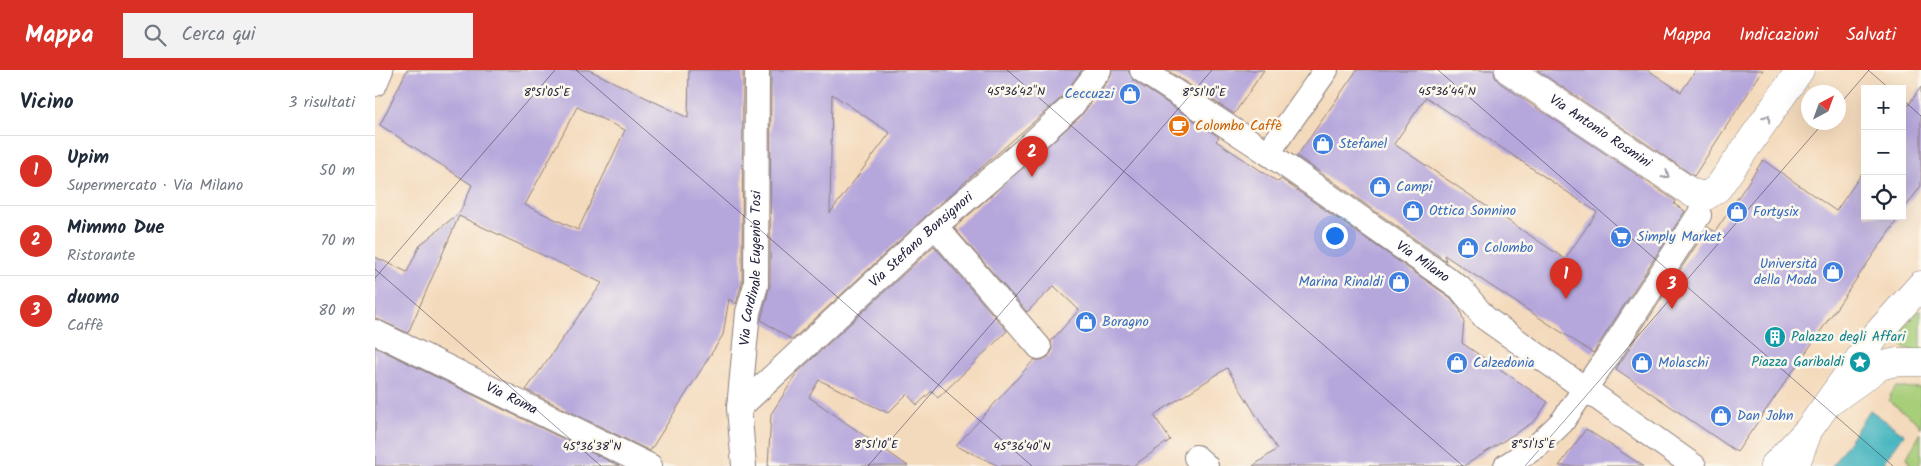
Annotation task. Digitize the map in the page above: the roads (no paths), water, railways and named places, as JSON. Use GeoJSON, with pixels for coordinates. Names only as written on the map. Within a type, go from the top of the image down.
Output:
{"type":"FeatureCollection","features":[{"type":"Feature","properties":{"kind":"street"},"geometry":{"type":"LineString","coordinates":[[375,84],[381,70]]}},
{"type":"Feature","properties":{"kind":"street","name":"Via Cardinale Eugenio Tosi"},"geometry":{"type":"LineString","coordinates":[[744,466],[739,408],[748,312],[756,285],[757,70]]}},
{"type":"Feature","properties":{"kind":"street","name":"Via Stefano Bonsignori"},"geometry":{"type":"LineString","coordinates":[[739,408],[935,226],[1023,151],[1071,107],[1099,70]]}},
{"type":"Feature","properties":{"kind":"street","name":"Via Milano"},"geometry":{"type":"LineString","coordinates":[[1142,70],[1268,153],[1460,288],[1485,318],[1694,466]]}},
{"type":"Feature","properties":{"kind":"street"},"geometry":{"type":"LineString","coordinates":[[1268,153],[1326,70]]}},
{"type":"Feature","properties":{"kind":"street","name":"Via Antonio Rosmini"},"geometry":{"type":"LineString","coordinates":[[1509,70],[1696,204]]}},
{"type":"Feature","properties":{"kind":"street"},"geometry":{"type":"LineString","coordinates":[[1506,466],[1537,446],[1556,428],[1585,390],[1696,204],[1718,188],[1800,70]]}},
{"type":"Feature","properties":{"kind":"street"},"geometry":{"type":"LineString","coordinates":[[935,226],[1039,347]]}},
{"type":"Feature","properties":{"kind":"street"},"geometry":{"type":"LineString","coordinates":[[1774,466],[1809,429],[1877,334],[1921,285]]}},
{"type":"Feature","properties":{"kind":"street","name":"Via Roma"},"geometry":{"type":"LineString","coordinates":[[375,332],[650,466]]}},
{"type":"Feature","properties":{"kind":"street"},"geometry":{"type":"LineString","coordinates":[[1827,404],[1880,366],[1896,362],[1921,362]]}},
{"type":"Feature","properties":{"kind":"street"},"geometry":{"type":"LineString","coordinates":[[1795,466],[1809,429]]}},
{"type":"Feature","properties":{"kind":"water"},"geometry":{"type":"Polygon","coordinates":[[[1870,410],[1904,434],[1882,466],[1832,466],[1870,410]]]}},
{"type":"Feature","properties":{"kind":"place","name":"Ceccuzzi"},"geometry":{"type":"Point","coordinates":[1130,94]}},
{"type":"Feature","properties":{"kind":"place","name":"Colombo Caffè"},"geometry":{"type":"Point","coordinates":[1179,126]}},
{"type":"Feature","properties":{"kind":"place","name":"Stefanel"},"geometry":{"type":"Point","coordinates":[1323,144]}},
{"type":"Feature","properties":{"kind":"place","name":"Mimmo Due"},"geometry":{"type":"Point","coordinates":[1032,177]}},
{"type":"Feature","properties":{"kind":"place","name":"Campi"},"geometry":{"type":"Point","coordinates":[1380,187]}},
{"type":"Feature","properties":{"kind":"place","name":"Ottica Sonnino"},"geometry":{"type":"Point","coordinates":[1413,211]}},
{"type":"Feature","properties":{"kind":"place","name":"Fortysix"},"geometry":{"type":"Point","coordinates":[1737,212]}},
{"type":"Feature","properties":{"kind":"place","name":"Simply Market"},"geometry":{"type":"Point","coordinates":[1621,237]}},
{"type":"Feature","properties":{"kind":"place","name":"Colombo"},"geometry":{"type":"Point","coordinates":[1468,248]}},
{"type":"Feature","properties":{"kind":"place","name":"Università della Moda"},"geometry":{"type":"Point","coordinates":[1833,272]}},
{"type":"Feature","properties":{"kind":"place","name":"Marina Rinaldi"},"geometry":{"type":"Point","coordinates":[1399,282]}},
{"type":"Feature","properties":{"kind":"place","name":"Upim"},"geometry":{"type":"Point","coordinates":[1566,299]}},
{"type":"Feature","properties":{"kind":"place","name":"duomo"},"geometry":{"type":"Point","coordinates":[1672,309]}},
{"type":"Feature","properties":{"kind":"place","name":"Boragno"},"geometry":{"type":"Point","coordinates":[1086,322]}},
{"type":"Feature","properties":{"kind":"place","name":"Palazzo degli Affari"},"geometry":{"type":"Point","coordinates":[1775,337]}},
{"type":"Feature","properties":{"kind":"place","name":"Piazza Garibaldi"},"geometry":{"type":"Point","coordinates":[1860,362]}},
{"type":"Feature","properties":{"kind":"place","name":"Calzedonia"},"geometry":{"type":"Point","coordinates":[1457,363]}},
{"type":"Feature","properties":{"kind":"place","name":"Molaschi"},"geometry":{"type":"Point","coordinates":[1642,363]}},
{"type":"Feature","properties":{"kind":"place","name":"Dan John"},"geometry":{"type":"Point","coordinates":[1721,416]}}]}
